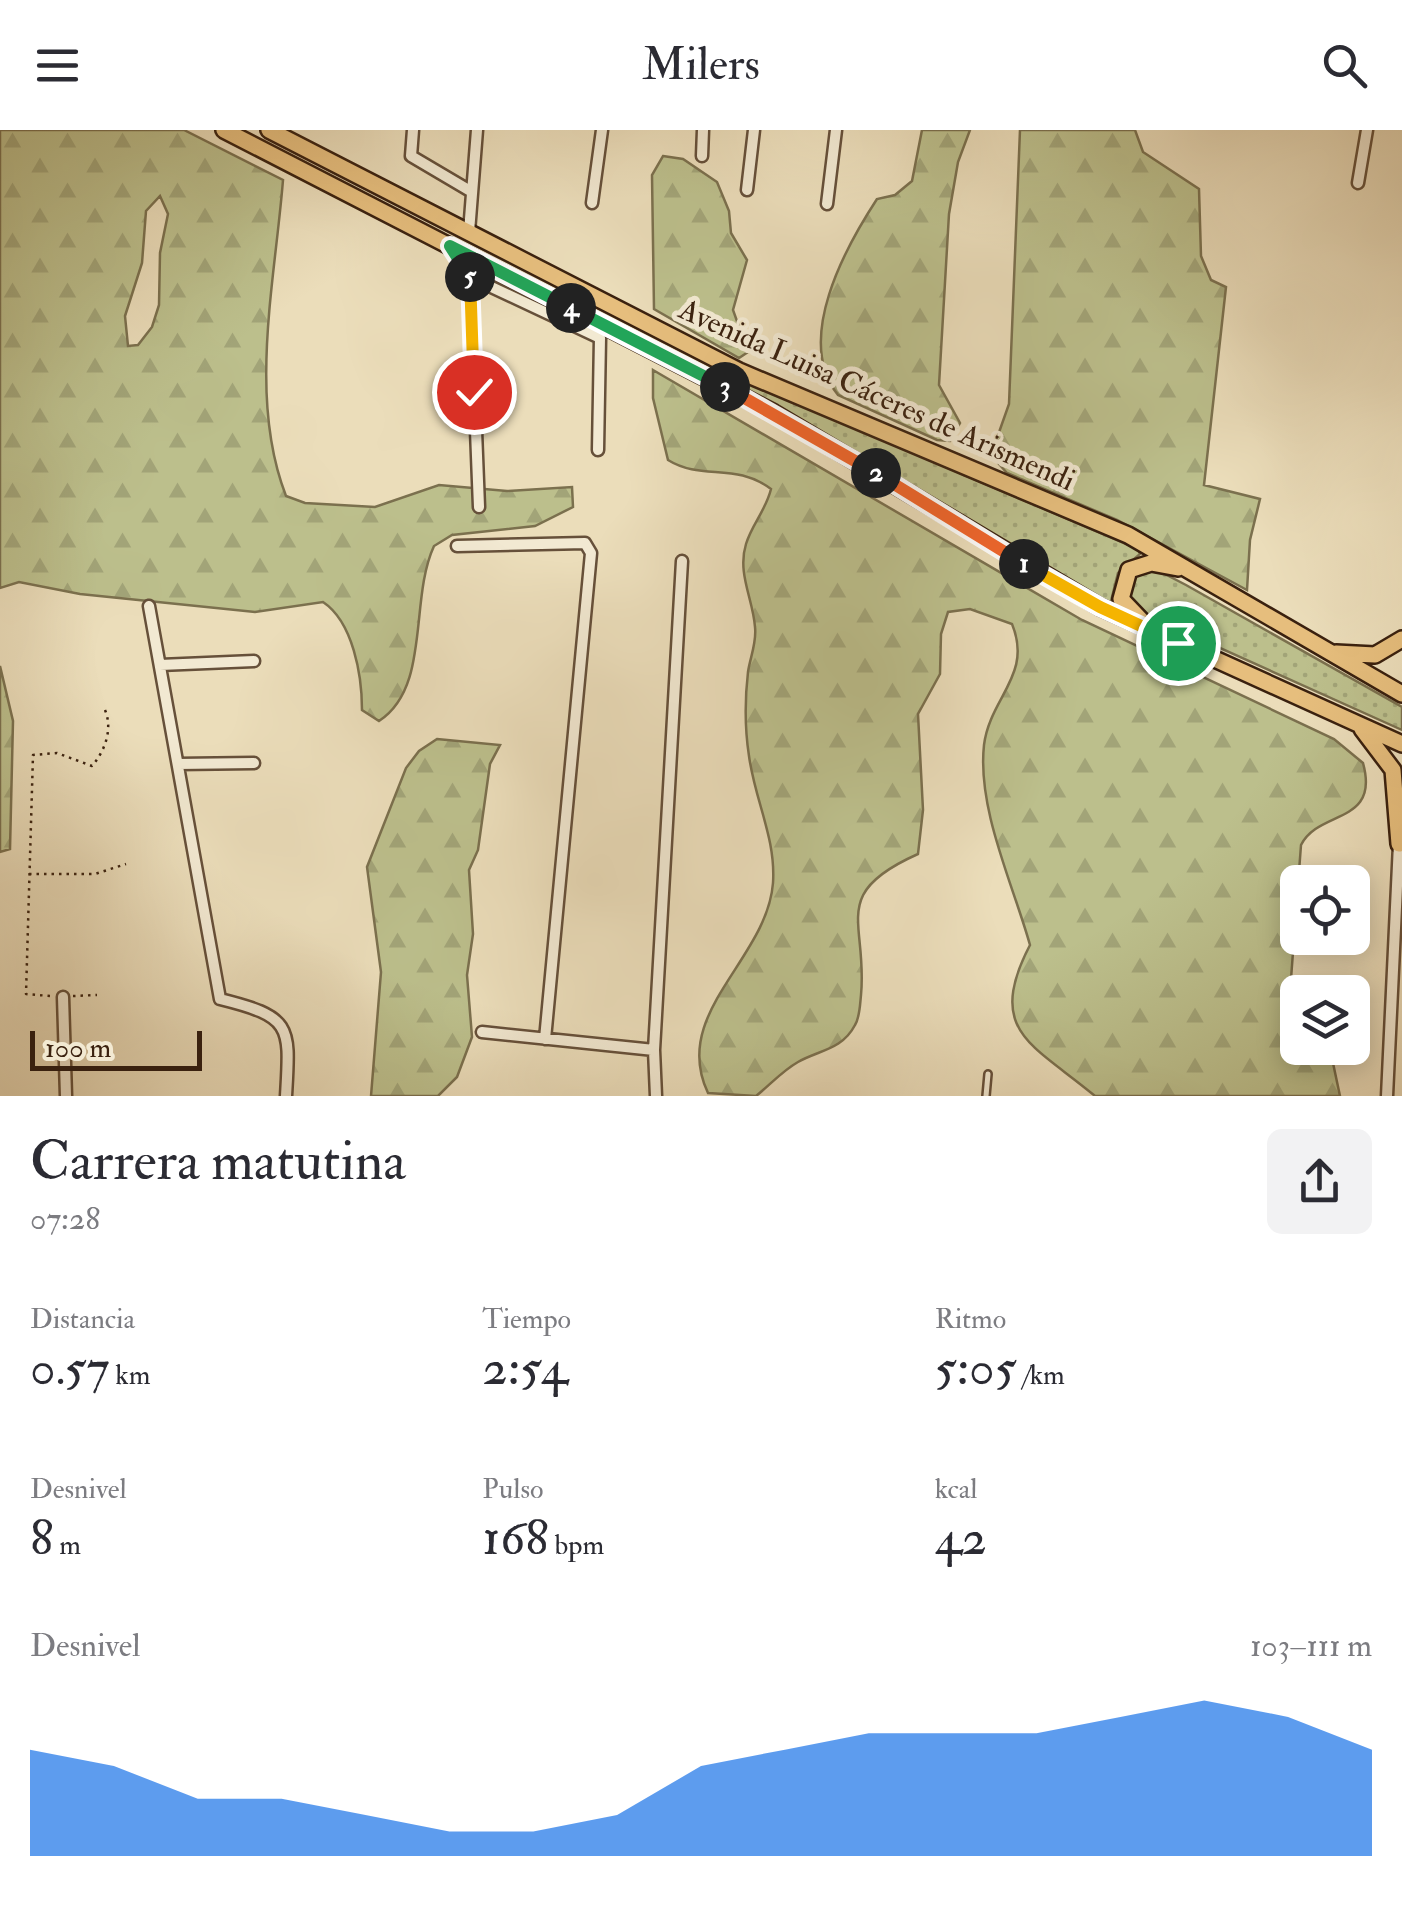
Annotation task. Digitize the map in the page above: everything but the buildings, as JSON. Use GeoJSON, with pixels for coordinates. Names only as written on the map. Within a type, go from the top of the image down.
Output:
{"type":"FeatureCollection","features":[{"type":"Feature","properties":{"kind":"main road","name":"Avenida Luisa Cáceres de Arismendi"},"geometry":{"type":"LineString","coordinates":[[224,130],[774,413],[1053,581],[1178,643],[1402,744]]}},
{"type":"Feature","properties":{"kind":"main road","name":"Avenida Luisa Cáceres de Arismendi"},"geometry":{"type":"LineString","coordinates":[[270,130],[740,370],[1128,535],[1318,649],[1402,694]]}},
{"type":"Feature","properties":{"kind":"main road"},"geometry":{"type":"LineString","coordinates":[[1178,643],[1126,608],[1121,599],[1124,580],[1139,564],[1151,563],[1205,578]]}},
{"type":"Feature","properties":{"kind":"main road"},"geometry":{"type":"LineString","coordinates":[[1318,649],[1360,657],[1386,652],[1402,639]]}},
{"type":"Feature","properties":{"kind":"main road"},"geometry":{"type":"LineString","coordinates":[[1352,719],[1384,754],[1393,770],[1401,839]]}},
{"type":"Feature","properties":{"kind":"street"},"geometry":{"type":"LineString","coordinates":[[413,130],[411,156],[472,192]]}},
{"type":"Feature","properties":{"kind":"street"},"geometry":{"type":"LineString","coordinates":[[469,232],[477,130]]}},
{"type":"Feature","properties":{"kind":"street"},"geometry":{"type":"LineString","coordinates":[[592,203],[602,130]]}},
{"type":"Feature","properties":{"kind":"street"},"geometry":{"type":"LineString","coordinates":[[702,156],[703,130]]}},
{"type":"Feature","properties":{"kind":"street"},"geometry":{"type":"LineString","coordinates":[[747,190],[754,130]]}},
{"type":"Feature","properties":{"kind":"street"},"geometry":{"type":"LineString","coordinates":[[827,204],[836,130]]}},
{"type":"Feature","properties":{"kind":"street"},"geometry":{"type":"LineString","coordinates":[[1358,183],[1367,130]]}},
{"type":"Feature","properties":{"kind":"street"},"geometry":{"type":"LineString","coordinates":[[450,246],[470,277],[479,507]]}},
{"type":"Feature","properties":{"kind":"street"},"geometry":{"type":"LineString","coordinates":[[470,277],[600,338],[598,450]]}},
{"type":"Feature","properties":{"kind":"street"},"geometry":{"type":"LineString","coordinates":[[457,546],[585,543],[591,553],[545,1039]]}},
{"type":"Feature","properties":{"kind":"street"},"geometry":{"type":"LineString","coordinates":[[656,1096],[654,1050],[682,561]]}},
{"type":"Feature","properties":{"kind":"street"},"geometry":{"type":"LineString","coordinates":[[149,606],[220,998],[260,1009],[277,1021],[289,1038],[286,1096]]}},
{"type":"Feature","properties":{"kind":"street"},"geometry":{"type":"LineString","coordinates":[[160,665],[254,661]]}},
{"type":"Feature","properties":{"kind":"street"},"geometry":{"type":"LineString","coordinates":[[178,764],[254,762]]}},
{"type":"Feature","properties":{"kind":"street"},"geometry":{"type":"LineString","coordinates":[[1387,1096],[1401,839]]}},
{"type":"Feature","properties":{"kind":"street"},"geometry":{"type":"LineString","coordinates":[[63,997],[66,1096]]}},
{"type":"Feature","properties":{"kind":"street"},"geometry":{"type":"LineString","coordinates":[[482,1032],[654,1050]]}},
{"type":"Feature","properties":{"kind":"lane"},"geometry":{"type":"LineString","coordinates":[[986,1096],[988,1074]]}},
{"type":"Feature","properties":{"kind":"path"},"geometry":{"type":"LineString","coordinates":[[97,995],[26,994],[26,874],[33,755],[56,753],[92,766],[102,754],[110,721],[105,710]]}},
{"type":"Feature","properties":{"kind":"path"},"geometry":{"type":"LineString","coordinates":[[26,874],[95,874],[126,864]]}},
{"type":"Feature","properties":{"kind":"green space"},"geometry":{"type":"Polygon","coordinates":[[[0,130],[184,130],[283,180],[266,380],[268,419],[286,496],[305,503],[375,507],[439,485],[507,491],[572,487],[573,507],[535,526],[452,535],[434,546],[422,591],[413,665],[395,706],[379,721],[362,710],[358,666],[349,636],[323,602],[255,612],[80,594],[19,582],[0,588],[0,130]],[[160,196],[146,211],[142,263],[125,316],[128,346],[138,345],[152,327],[159,305],[160,253],[168,214],[160,196]]]}},
{"type":"Feature","properties":{"kind":"green space"},"geometry":{"type":"Polygon","coordinates":[[[922,130],[970,130],[958,162],[949,214],[939,385],[960,423],[950,441],[937,440],[838,395],[826,373],[821,348],[829,295],[839,268],[877,199],[895,195],[912,181],[922,130]]]}},
{"type":"Feature","properties":{"kind":"green space"},"geometry":{"type":"Polygon","coordinates":[[[1020,130],[1135,130],[1143,152],[1199,189],[1201,256],[1211,280],[1226,287],[1204,485],[1260,499],[1250,540],[1247,590],[1117,520],[1007,473],[991,455],[1009,404],[1020,130]]]}},
{"type":"Feature","properties":{"kind":"green space"},"geometry":{"type":"Polygon","coordinates":[[[663,156],[683,159],[717,182],[729,211],[731,233],[747,260],[733,310],[748,352],[739,358],[654,309],[652,175],[663,156]]]}},
{"type":"Feature","properties":{"kind":"green space"},"geometry":{"type":"Polygon","coordinates":[[[653,370],[1082,620],[1334,739],[1363,763],[1366,783],[1356,807],[1310,834],[1301,845],[1300,865],[1280,865],[1280,955],[1293,955],[1291,975],[1280,975],[1280,1065],[1333,1065],[1340,1096],[1095,1096],[1022,1034],[1014,1017],[1012,998],[1030,945],[991,820],[983,769],[988,728],[1014,672],[1017,642],[1012,624],[970,609],[948,612],[941,634],[940,674],[918,714],[923,810],[918,854],[890,869],[862,897],[858,912],[861,995],[855,1025],[844,1040],[792,1066],[756,1096],[708,1093],[700,1064],[701,1037],[710,1012],[755,937],[767,911],[773,883],[771,850],[748,746],[747,682],[755,633],[743,565],[749,537],[771,489],[744,476],[693,470],[668,460],[653,398],[653,370]]]}},
{"type":"Feature","properties":{"kind":"green space"},"geometry":{"type":"Polygon","coordinates":[[[735,377],[1138,549],[1140,554],[1118,573],[1110,605],[733,382],[735,377]]]}},
{"type":"Feature","properties":{"kind":"green space"},"geometry":{"type":"Polygon","coordinates":[[[1141,570],[1157,570],[1186,585],[1402,707],[1402,730],[1140,612],[1128,597],[1131,579],[1141,570]]]}},
{"type":"Feature","properties":{"kind":"green space"},"geometry":{"type":"Polygon","coordinates":[[[0,666],[13,721],[10,849],[0,852],[0,666]]]}},
{"type":"Feature","properties":{"kind":"green space"},"geometry":{"type":"Polygon","coordinates":[[[437,739],[500,745],[490,764],[478,850],[469,870],[473,934],[467,975],[472,1037],[457,1077],[438,1096],[371,1096],[381,972],[367,867],[406,768],[419,751],[437,739]]]}},
{"type":"Feature","properties":{"kind":"route"},"geometry":{"type":"LineString","coordinates":[[474,392],[470,277],[450,246],[730,389],[1053,581],[1178,643]]}}]}
